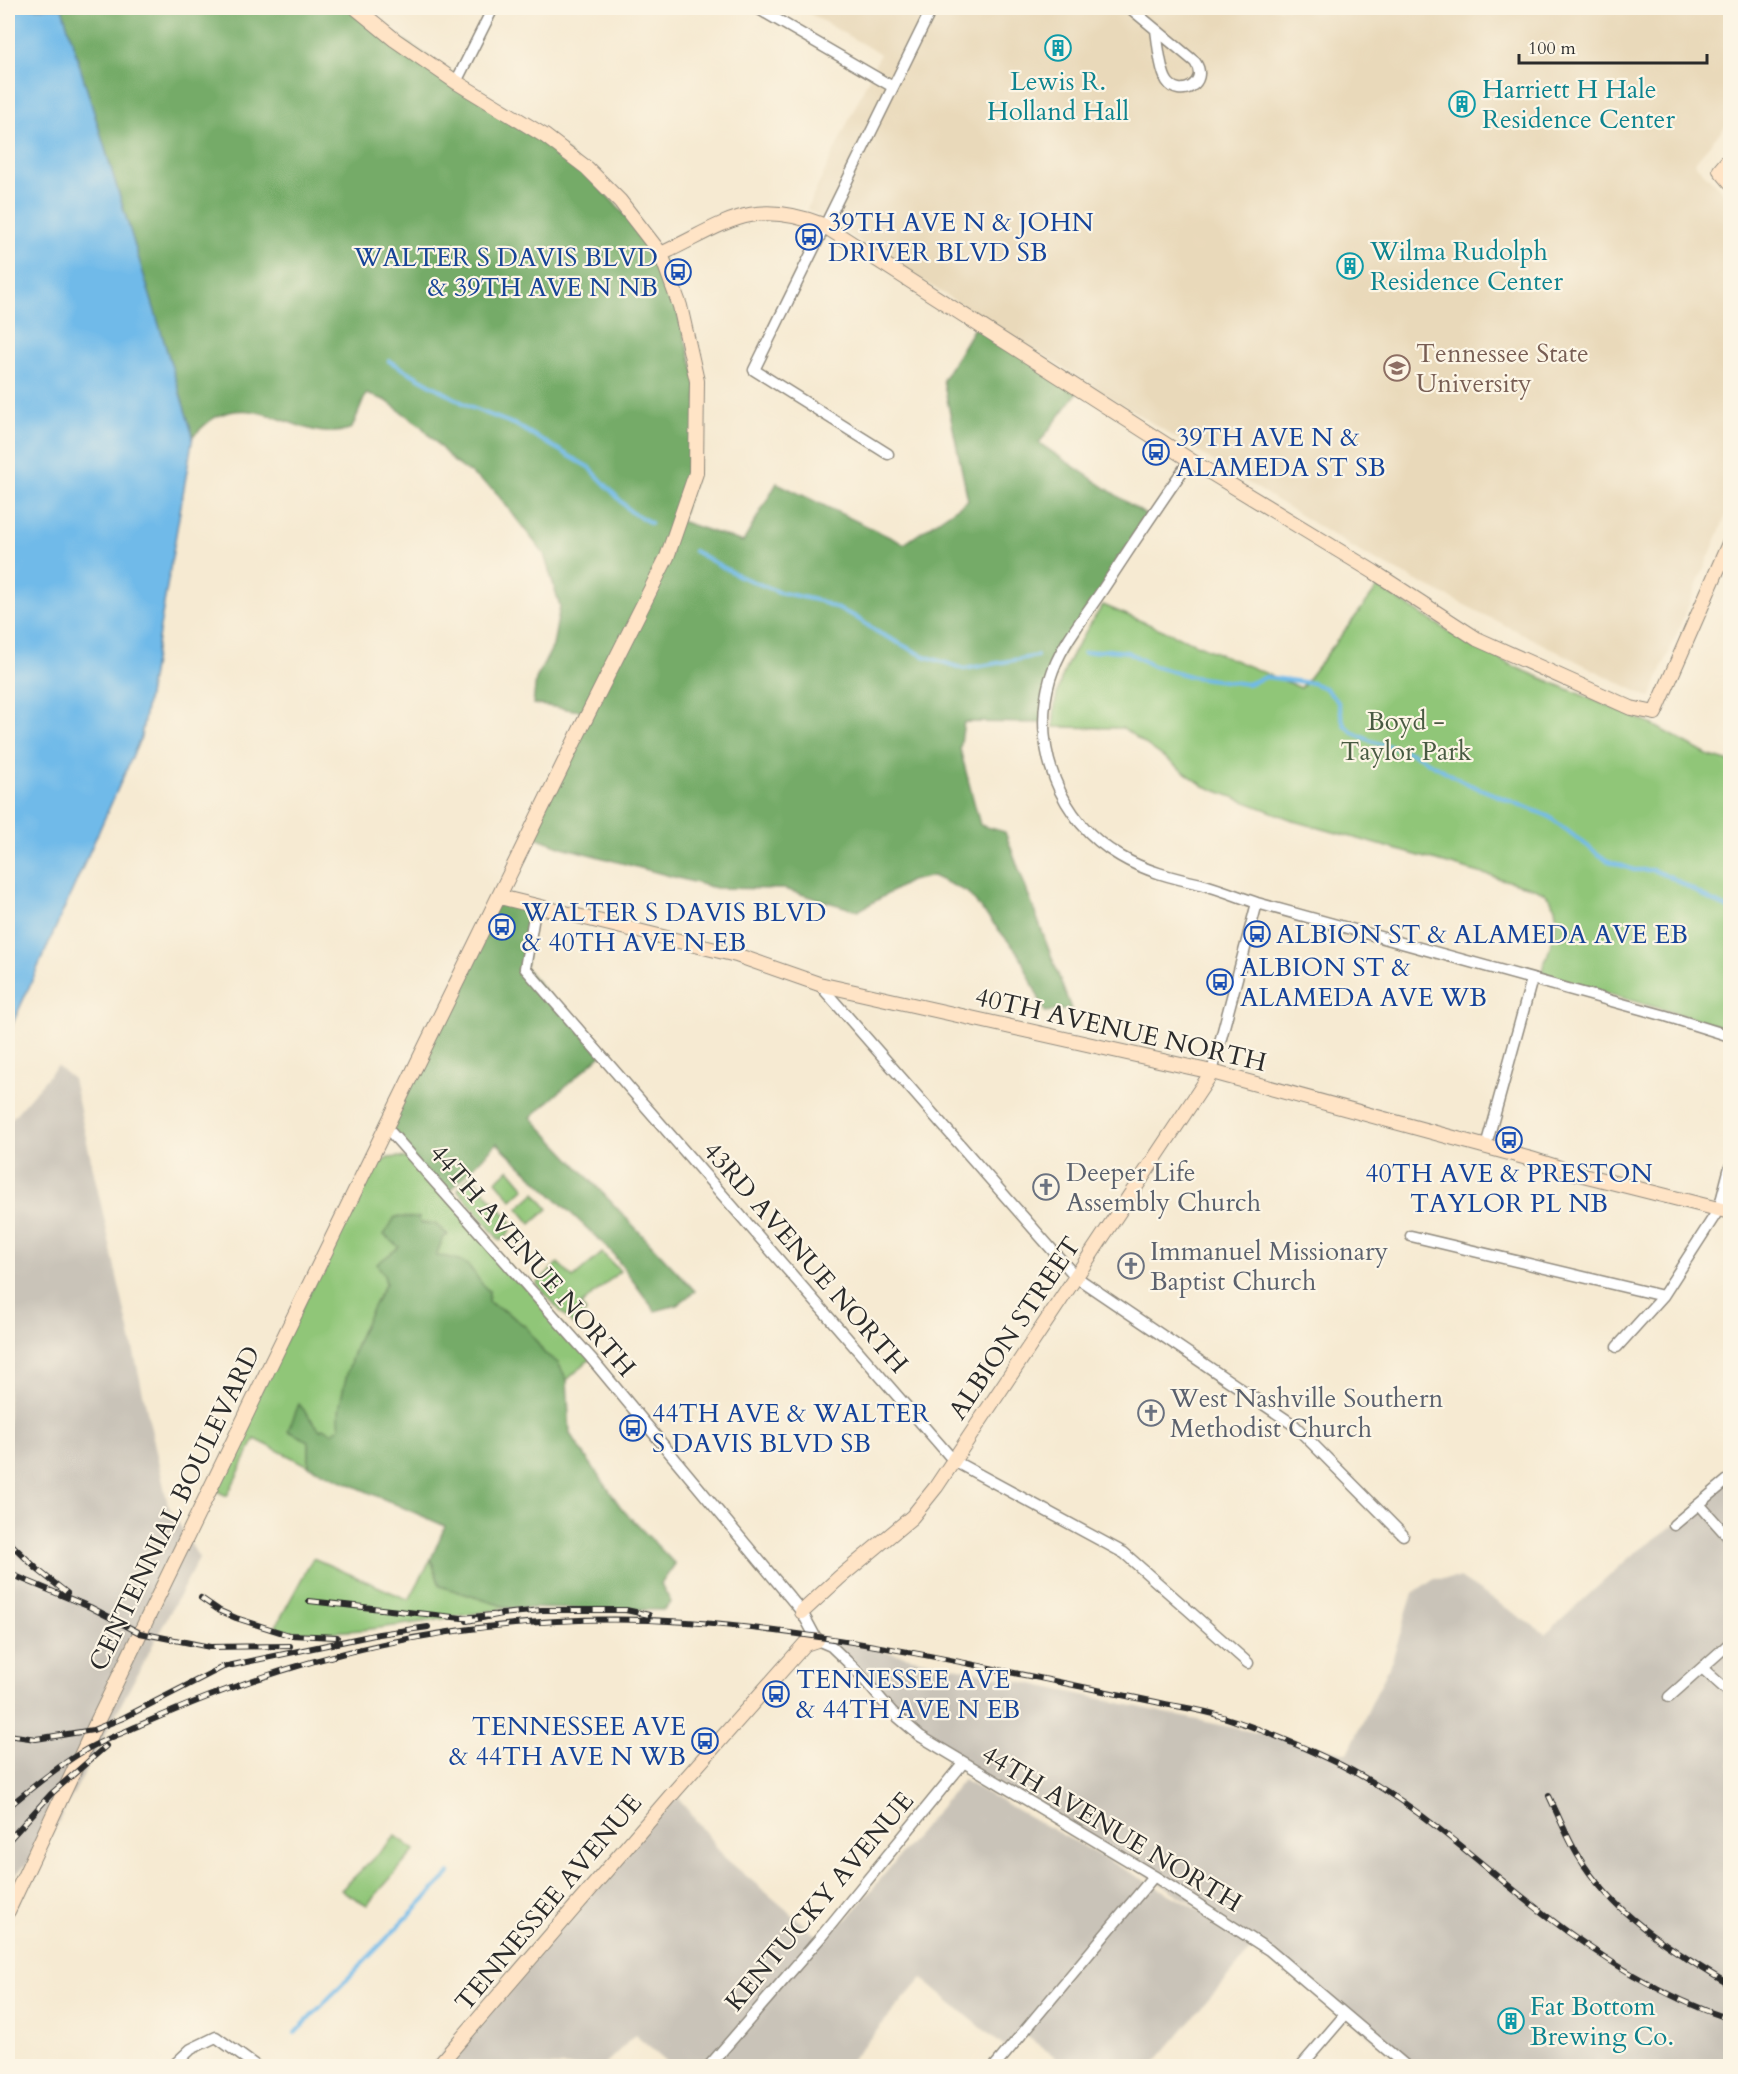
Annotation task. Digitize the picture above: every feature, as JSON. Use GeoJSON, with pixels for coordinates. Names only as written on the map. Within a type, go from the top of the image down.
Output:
{"type":"FeatureCollection","features":[{"type":"Feature","properties":{"kind":"street","name":"CENTENNIAL BOULEVARD"},"geometry":{"type":"LineString","coordinates":[[8,1911],[93,1730],[386,1127],[667,557],[696,473],[697,381],[680,306],[661,254],[620,201],[587,168],[545,136],[456,82],[394,40],[356,8]]}},
{"type":"Feature","properties":{"kind":"street"},"geometry":{"type":"LineString","coordinates":[[456,82],[493,8]]}},
{"type":"Feature","properties":{"kind":"street"},"geometry":{"type":"LineString","coordinates":[[757,8],[893,87]]}},
{"type":"Feature","properties":{"kind":"street"},"geometry":{"type":"LineString","coordinates":[[888,454],[753,370],[932,8]]}},
{"type":"Feature","properties":{"kind":"street"},"geometry":{"type":"LineString","coordinates":[[1130,8],[1187,54],[1197,65],[1199,78],[1193,86],[1176,89],[1166,80],[1156,30]]}},
{"type":"Feature","properties":{"kind":"street"},"geometry":{"type":"LineString","coordinates":[[1731,158],[1720,170],[1731,182]]}},
{"type":"Feature","properties":{"kind":"street"},"geometry":{"type":"LineString","coordinates":[[661,254],[726,222],[753,213],[788,213],[823,225],[1190,460],[1477,639],[1631,708],[1655,713],[1731,541]]}},
{"type":"Feature","properties":{"kind":"street"},"geometry":{"type":"LineString","coordinates":[[1190,460],[1067,640],[1051,677],[1044,709],[1047,751],[1055,780],[1066,804],[1094,835],[1117,855],[1159,873],[1257,903],[1731,1036]]}},
{"type":"Feature","properties":{"kind":"street","name":"40TH AVENUE NORTH"},"geometry":{"type":"LineString","coordinates":[[500,897],[736,954],[819,984],[1212,1072],[1485,1146],[1579,1174],[1725,1211]]}},
{"type":"Feature","properties":{"kind":"street"},"geometry":{"type":"LineString","coordinates":[[1212,1072],[1257,903]]}},
{"type":"Feature","properties":{"kind":"street","name":"43RD AVENUE NORTH"},"geometry":{"type":"LineString","coordinates":[[536,905],[525,968],[954,1461],[1124,1553],[1248,1663]]}},
{"type":"Feature","properties":{"kind":"street"},"geometry":{"type":"LineString","coordinates":[[1485,1146],[1532,979]]}},
{"type":"Feature","properties":{"kind":"street"},"geometry":{"type":"LineString","coordinates":[[819,984],[1076,1277],[1294,1425],[1403,1534]]}},
{"type":"Feature","properties":{"kind":"street","name":"ALBION STREET"},"geometry":{"type":"LineString","coordinates":[[802,1612],[912,1517],[954,1461],[1212,1072]]}},
{"type":"Feature","properties":{"kind":"street","name":"44TH AVENUE NORTH"},"geometry":{"type":"LineString","coordinates":[[386,1127],[591,1358],[802,1612],[817,1640],[831,1647],[855,1669],[892,1712],[920,1737],[1154,1876],[1269,1950],[1406,2067]]}},
{"type":"Feature","properties":{"kind":"street"},"geometry":{"type":"LineString","coordinates":[[1617,1347],[1664,1296],[1725,1211],[1731,1167]]}},
{"type":"Feature","properties":{"kind":"street"},"geometry":{"type":"LineString","coordinates":[[1411,1236],[1664,1296]]}},
{"type":"Feature","properties":{"kind":"street"},"geometry":{"type":"LineString","coordinates":[[1674,1525],[1731,1478]]}},
{"type":"Feature","properties":{"kind":"street"},"geometry":{"type":"LineString","coordinates":[[1699,1504],[1731,1539]]}},
{"type":"Feature","properties":{"kind":"street","name":"TENNESSEE AVENUE"},"geometry":{"type":"LineString","coordinates":[[438,2067],[674,1792],[805,1644],[817,1640]]}},
{"type":"Feature","properties":{"kind":"street"},"geometry":{"type":"LineString","coordinates":[[1669,1697],[1731,1643]]}},
{"type":"Feature","properties":{"kind":"street"},"geometry":{"type":"LineString","coordinates":[[1702,1668],[1731,1693]]}},
{"type":"Feature","properties":{"kind":"street","name":"KENTUCKY AVENUE"},"geometry":{"type":"LineString","coordinates":[[709,2067],[820,1938],[963,1763]]}},
{"type":"Feature","properties":{"kind":"street"},"geometry":{"type":"LineString","coordinates":[[995,2067],[1154,1876]]}},
{"type":"Feature","properties":{"kind":"street"},"geometry":{"type":"LineString","coordinates":[[1302,2067],[1344,2016]]}},
{"type":"Feature","properties":{"kind":"street"},"geometry":{"type":"LineString","coordinates":[[173,2067],[191,2049],[216,2037],[256,2067]]}},
{"type":"Feature","properties":{"kind":"shaded area","name":"Tennessee State University"},"geometry":{"type":"Polygon","coordinates":[[[800,8],[1730,8],[1730,121],[1694,163],[1730,199],[1730,506],[1650,698],[1363,554],[807,209],[880,54],[800,8]]]}},
{"type":"Feature","properties":{"kind":"shaded area"},"geometry":{"type":"Polygon","coordinates":[[[57,1066],[73,1079],[168,1505],[199,1558],[45,1847],[8,1882],[8,1123],[57,1066]]]}},
{"type":"Feature","properties":{"kind":"shaded area"},"geometry":{"type":"Polygon","coordinates":[[[1730,1478],[1730,2066],[1406,2066],[1257,1943],[1152,2066],[1068,2066],[1022,2033],[1008,2050],[922,1978],[846,2066],[671,2066],[635,2035],[603,2066],[431,2066],[495,1990],[674,1792],[725,1858],[820,1938],[848,1918],[963,1780],[1238,1932],[920,1736],[813,1636],[1348,1753],[1392,1660],[1413,1593],[1433,1579],[1460,1578],[1546,1634],[1631,1556],[1674,1525],[1730,1478]]]}},
{"type":"Feature","properties":{"kind":"green space"},"geometry":{"type":"Polygon","coordinates":[[[62,8],[356,8],[568,153],[661,254],[697,381],[696,473],[680,521],[743,542],[777,483],[904,544],[968,500],[943,380],[977,323],[1080,389],[1039,443],[1150,518],[1059,659],[1044,723],[964,722],[960,749],[980,825],[1005,832],[1071,1009],[1045,1012],[1019,954],[967,892],[933,876],[910,881],[858,911],[784,889],[715,888],[562,847],[530,835],[588,712],[533,704],[536,679],[553,646],[560,606],[544,554],[494,490],[453,461],[421,426],[385,400],[366,394],[352,428],[335,432],[302,427],[253,411],[236,411],[215,417],[193,436],[62,8]]]}},
{"type":"Feature","properties":{"kind":"green space","name":"Boyd - Taylor Park"},"geometry":{"type":"Polygon","coordinates":[[[1378,587],[1448,631],[1513,666],[1653,725],[1707,755],[1730,762],[1730,1029],[1541,974],[1553,939],[1556,916],[1554,905],[1548,896],[1537,889],[1298,822],[1204,786],[1123,728],[1054,727],[1057,693],[1068,663],[1103,605],[1301,688],[1378,587]]]}},
{"type":"Feature","properties":{"kind":"green space"},"geometry":{"type":"Polygon","coordinates":[[[500,897],[536,905],[525,968],[601,1055],[531,1117],[695,1291],[677,1305],[655,1311],[611,1251],[497,1143],[446,1195],[386,1127],[500,897]]]}},
{"type":"Feature","properties":{"kind":"green space"},"geometry":{"type":"Polygon","coordinates":[[[388,1158],[414,1159],[591,1358],[567,1380],[558,1363],[544,1353],[527,1328],[508,1313],[488,1302],[489,1291],[479,1283],[470,1267],[436,1256],[443,1238],[447,1235],[435,1224],[420,1223],[419,1218],[384,1275],[386,1283],[360,1335],[345,1387],[341,1427],[332,1433],[320,1430],[298,1405],[309,1441],[309,1466],[255,1439],[227,1496],[211,1488],[372,1168],[388,1158]]]}},
{"type":"Feature","properties":{"kind":"green space"},"geometry":{"type":"Polygon","coordinates":[[[509,1169],[525,1188],[512,1200],[496,1181],[509,1169]]]}},
{"type":"Feature","properties":{"kind":"green space"},"geometry":{"type":"Polygon","coordinates":[[[471,1175],[512,1223],[508,1227],[511,1231],[500,1241],[458,1190],[471,1175]]]}},
{"type":"Feature","properties":{"kind":"green space"},"geometry":{"type":"Polygon","coordinates":[[[535,1193],[548,1209],[531,1224],[518,1208],[535,1193]]]}},
{"type":"Feature","properties":{"kind":"green space"},"geometry":{"type":"Polygon","coordinates":[[[395,1217],[419,1218],[420,1223],[435,1224],[448,1235],[443,1238],[436,1256],[455,1259],[468,1266],[489,1291],[488,1302],[508,1313],[527,1328],[544,1353],[558,1363],[567,1380],[570,1434],[622,1509],[675,1564],[661,1584],[671,1602],[663,1610],[509,1608],[440,1586],[431,1559],[445,1526],[309,1466],[309,1441],[288,1431],[299,1404],[320,1430],[324,1428],[332,1433],[340,1427],[340,1406],[352,1357],[366,1321],[386,1283],[377,1264],[399,1247],[384,1235],[395,1217]]]}},
{"type":"Feature","properties":{"kind":"green space"},"geometry":{"type":"Polygon","coordinates":[[[602,1253],[620,1271],[581,1305],[586,1312],[573,1325],[536,1284],[558,1263],[573,1278],[602,1253]]]}},
{"type":"Feature","properties":{"kind":"green space"},"geometry":{"type":"Polygon","coordinates":[[[313,1558],[409,1600],[431,1559],[440,1586],[509,1608],[348,1631],[312,1632],[275,1628],[313,1558]]]}},
{"type":"Feature","properties":{"kind":"green space"},"geometry":{"type":"Polygon","coordinates":[[[396,1836],[415,1850],[367,1905],[341,1890],[396,1836]]]}},
{"type":"Feature","properties":{"kind":"water"},"geometry":{"type":"Polygon","coordinates":[[[8,8],[62,8],[193,436],[141,737],[8,1034],[8,8]]]}},
{"type":"Feature","properties":{"kind":"waterway"},"geometry":{"type":"LineString","coordinates":[[389,361],[472,408],[516,425],[590,468],[631,512],[651,523]]}},
{"type":"Feature","properties":{"kind":"waterway"},"geometry":{"type":"LineString","coordinates":[[694,551],[739,576],[779,592],[820,601],[854,616],[879,633],[924,656],[964,669],[1037,656]]}},
{"type":"Feature","properties":{"kind":"waterway"},"geometry":{"type":"LineString","coordinates":[[1084,653],[1108,650],[1128,652],[1153,666],[1193,677],[1247,684],[1266,677],[1312,683],[1325,688],[1338,702],[1344,725],[1354,733],[1371,741],[1412,753],[1468,784],[1548,816],[1606,860],[1634,870],[1652,870],[1671,877],[1730,909]]}},
{"type":"Feature","properties":{"kind":"waterway"},"geometry":{"type":"LineString","coordinates":[[295,2033],[450,1873]]}},
{"type":"Feature","properties":{"kind":"railway"},"geometry":{"type":"LineString","coordinates":[[8,1541],[38,1570],[67,1593]]}},
{"type":"Feature","properties":{"kind":"railway"},"geometry":{"type":"LineString","coordinates":[[8,1573],[90,1607],[140,1633],[210,1647],[290,1646]]}},
{"type":"Feature","properties":{"kind":"railway"},"geometry":{"type":"LineString","coordinates":[[201,1598],[220,1611],[236,1618],[289,1635],[337,1637]]}},
{"type":"Feature","properties":{"kind":"railway"},"geometry":{"type":"LineString","coordinates":[[309,1601],[462,1618],[542,1610],[626,1610],[649,1615]]}},
{"type":"Feature","properties":{"kind":"railway"},"geometry":{"type":"LineString","coordinates":[[467,1621],[502,1614]]}},
{"type":"Feature","properties":{"kind":"railway"},"geometry":{"type":"LineString","coordinates":[[8,1807],[44,1778],[82,1752],[185,1706],[291,1668],[402,1640],[515,1624],[572,1620],[687,1622],[771,1630],[978,1665],[1196,1710],[1236,1721],[1282,1738],[1341,1765],[1396,1797],[1544,1914],[1610,1961],[1680,2000],[1730,2019]]}},
{"type":"Feature","properties":{"kind":"railway"},"geometry":{"type":"LineString","coordinates":[[8,1735],[36,1739],[93,1730],[123,1718],[223,1667],[379,1634],[428,1627]]}},
{"type":"Feature","properties":{"kind":"railway"},"geometry":{"type":"LineString","coordinates":[[8,1841],[51,1794],[106,1746]]}},
{"type":"Feature","properties":{"kind":"railway"},"geometry":{"type":"LineString","coordinates":[[1549,1796],[1577,1854],[1608,1895],[1645,1929],[1730,1985]]}},
{"type":"Feature","properties":{"kind":"place","name":"Lewis R. Holland Hall"},"geometry":{"type":"Point","coordinates":[1058,48]}},
{"type":"Feature","properties":{"kind":"place","name":"Harriett H Hale Residence Center"},"geometry":{"type":"Point","coordinates":[1462,104]}},
{"type":"Feature","properties":{"kind":"place","name":"39TH AVE N & JOHN DRIVER BLVD SB"},"geometry":{"type":"Point","coordinates":[809,237]}},
{"type":"Feature","properties":{"kind":"place","name":"Wilma Rudolph Residence Center"},"geometry":{"type":"Point","coordinates":[1350,266]}},
{"type":"Feature","properties":{"kind":"place","name":"WALTER S DAVIS BLVD & 39TH AVE N NB"},"geometry":{"type":"Point","coordinates":[678,272]}},
{"type":"Feature","properties":{"kind":"place","name":"Tennessee State University"},"geometry":{"type":"Point","coordinates":[1397,368]}},
{"type":"Feature","properties":{"kind":"place","name":"39TH AVE N & ALAMEDA ST SB"},"geometry":{"type":"Point","coordinates":[1156,452]}},
{"type":"Feature","properties":{"kind":"place","name":"WALTER S DAVIS BLVD & 40TH AVE N EB"},"geometry":{"type":"Point","coordinates":[502,927]}},
{"type":"Feature","properties":{"kind":"place","name":"ALBION ST & ALAMEDA AVE EB"},"geometry":{"type":"Point","coordinates":[1257,934]}},
{"type":"Feature","properties":{"kind":"place","name":"ALBION ST & ALAMEDA AVE WB"},"geometry":{"type":"Point","coordinates":[1220,982]}},
{"type":"Feature","properties":{"kind":"place","name":"40TH AVE & PRESTON TAYLOR PL NB"},"geometry":{"type":"Point","coordinates":[1509,1140]}},
{"type":"Feature","properties":{"kind":"place","name":"Deeper Life Assembly Church"},"geometry":{"type":"Point","coordinates":[1046,1187]}},
{"type":"Feature","properties":{"kind":"place","name":"Immanuel Missionary Baptist Church"},"geometry":{"type":"Point","coordinates":[1131,1266]}},
{"type":"Feature","properties":{"kind":"place","name":"West Nashville Southern Methodist Church"},"geometry":{"type":"Point","coordinates":[1151,1413]}},
{"type":"Feature","properties":{"kind":"place","name":"44TH AVE & WALTER S DAVIS BLVD SB"},"geometry":{"type":"Point","coordinates":[633,1428]}},
{"type":"Feature","properties":{"kind":"place","name":"TENNESSEE AVE & 44TH AVE N EB"},"geometry":{"type":"Point","coordinates":[776,1694]}},
{"type":"Feature","properties":{"kind":"place","name":"TENNESSEE AVE & 44TH AVE N WB"},"geometry":{"type":"Point","coordinates":[705,1741]}},
{"type":"Feature","properties":{"kind":"place","name":"Fat Bottom Brewing Co."},"geometry":{"type":"Point","coordinates":[1511,2021]}}]}
